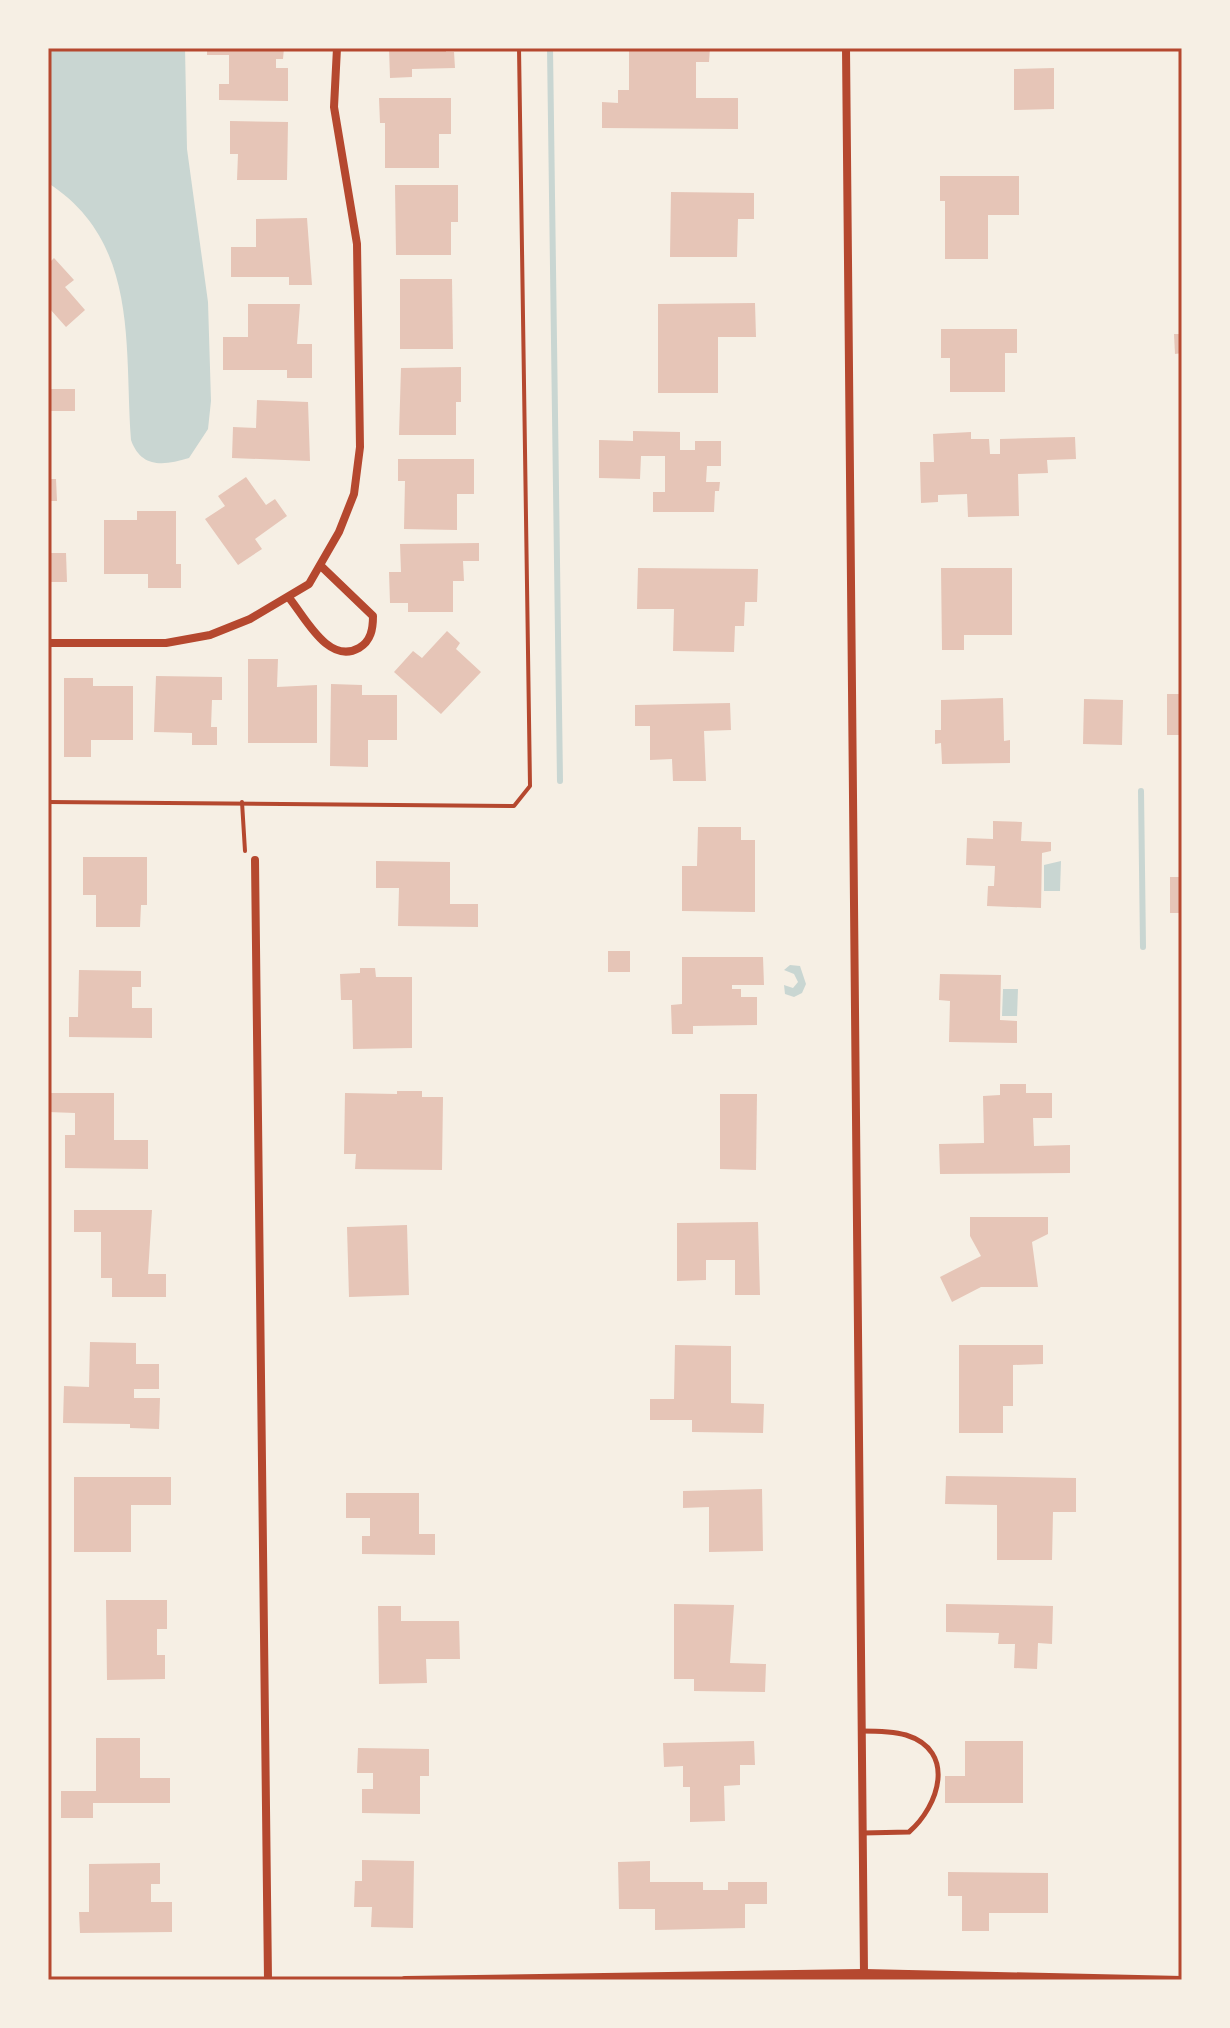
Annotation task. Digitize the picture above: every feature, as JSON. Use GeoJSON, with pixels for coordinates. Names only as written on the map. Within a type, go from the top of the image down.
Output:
{"type":"FeatureCollection","features":[{"type":"Feature","properties":{"kind":"street"},"geometry":{"type":"LineString","coordinates":[[48,643],[166,643],[210,635],[290,599],[309,584],[322,567],[354,494],[360,447],[357,244],[334,107],[337,48]]}},
{"type":"Feature","properties":{"kind":"street"},"geometry":{"type":"LineString","coordinates":[[846,48],[864,1973]]}},
{"type":"Feature","properties":{"kind":"street"},"geometry":{"type":"LineString","coordinates":[[290,599],[333,651],[347,654],[363,646],[373,632],[373,616],[322,567]]}},
{"type":"Feature","properties":{"kind":"street"},"geometry":{"type":"LineString","coordinates":[[255,860],[268,1980]]}},
{"type":"Feature","properties":{"kind":"street"},"geometry":{"type":"LineString","coordinates":[[405,1980],[864,1973],[1182,1980]]}},
{"type":"Feature","properties":{"kind":"lane"},"geometry":{"type":"LineString","coordinates":[[861,1731],[909,1736],[928,1750],[938,1769],[932,1807],[909,1832],[862,1833]]}},
{"type":"Feature","properties":{"kind":"path"},"geometry":{"type":"LineString","coordinates":[[48,802],[514,806],[530,786],[519,48]]}},
{"type":"Feature","properties":{"kind":"path"},"geometry":{"type":"LineString","coordinates":[[242,802],[242,844],[244,851],[255,860]]}},
{"type":"Feature","properties":{"kind":"shaded area"},"geometry":{"type":"Polygon","coordinates":[[[48,48],[185,48],[187,149],[208,302],[211,401],[208,429],[189,458],[162,463],[147,460],[135,449],[131,440],[126,333],[113,266],[99,235],[78,207],[48,183],[48,48]]]}},
{"type":"Feature","properties":{"kind":"shaded area"},"geometry":{"type":"Polygon","coordinates":[[[1061,861],[1060,891],[1044,891],[1044,865],[1061,861]]]}},
{"type":"Feature","properties":{"kind":"shaded area"},"geometry":{"type":"Polygon","coordinates":[[[790,965],[800,966],[806,984],[802,993],[794,997],[785,994],[784,985],[793,988],[798,982],[794,974],[784,970],[790,965]]]}},
{"type":"Feature","properties":{"kind":"shaded area"},"geometry":{"type":"Polygon","coordinates":[[[1003,989],[1018,989],[1017,1016],[1002,1016],[1003,989]]]}},
{"type":"Feature","properties":{"kind":"building"},"geometry":{"type":"Polygon","coordinates":[[[207,48],[284,48],[283,59],[276,59],[276,68],[288,68],[288,101],[219,100],[219,84],[229,84],[229,55],[207,55],[207,48]]]}},
{"type":"Feature","properties":{"kind":"building"},"geometry":{"type":"Polygon","coordinates":[[[389,48],[446,48],[446,52],[454,52],[455,68],[412,69],[412,77],[390,78],[389,48]]]}},
{"type":"Feature","properties":{"kind":"building"},"geometry":{"type":"Polygon","coordinates":[[[629,48],[710,48],[709,62],[696,62],[696,98],[738,98],[738,129],[602,128],[602,102],[618,103],[618,90],[629,90],[629,48]]]}},
{"type":"Feature","properties":{"kind":"building"},"geometry":{"type":"Polygon","coordinates":[[[1054,68],[1054,109],[1014,110],[1014,69],[1054,68]]]}},
{"type":"Feature","properties":{"kind":"building"},"geometry":{"type":"Polygon","coordinates":[[[379,98],[451,98],[451,134],[439,134],[439,168],[385,168],[385,123],[380,123],[379,98]]]}},
{"type":"Feature","properties":{"kind":"building"},"geometry":{"type":"Polygon","coordinates":[[[230,121],[288,122],[287,180],[237,180],[238,154],[230,154],[230,121]]]}},
{"type":"Feature","properties":{"kind":"building"},"geometry":{"type":"Polygon","coordinates":[[[940,176],[1019,176],[1019,215],[988,215],[988,259],[945,259],[945,201],[940,201],[940,176]]]}},
{"type":"Feature","properties":{"kind":"building"},"geometry":{"type":"Polygon","coordinates":[[[395,185],[458,185],[458,222],[451,222],[451,255],[396,255],[395,185]]]}},
{"type":"Feature","properties":{"kind":"building"},"geometry":{"type":"Polygon","coordinates":[[[671,192],[754,193],[754,219],[738,219],[737,257],[670,257],[671,192]]]}},
{"type":"Feature","properties":{"kind":"building"},"geometry":{"type":"Polygon","coordinates":[[[307,218],[312,285],[289,285],[289,277],[231,277],[231,247],[256,247],[256,219],[307,218]]]}},
{"type":"Feature","properties":{"kind":"building"},"geometry":{"type":"Polygon","coordinates":[[[54,258],[74,280],[65,287],[85,310],[66,327],[50,309],[48,311],[48,264],[54,258]]]}},
{"type":"Feature","properties":{"kind":"building"},"geometry":{"type":"Polygon","coordinates":[[[400,279],[452,279],[453,349],[400,349],[400,279]]]}},
{"type":"Feature","properties":{"kind":"building"},"geometry":{"type":"Polygon","coordinates":[[[755,303],[756,337],[718,337],[718,393],[658,393],[658,304],[755,303]]]}},
{"type":"Feature","properties":{"kind":"building"},"geometry":{"type":"Polygon","coordinates":[[[248,304],[300,304],[297,344],[312,344],[312,378],[287,378],[287,370],[223,370],[223,337],[248,337],[248,304]]]}},
{"type":"Feature","properties":{"kind":"building"},"geometry":{"type":"Polygon","coordinates":[[[941,329],[1017,329],[1017,353],[1005,353],[1005,392],[950,392],[950,358],[941,358],[941,329]]]}},
{"type":"Feature","properties":{"kind":"building"},"geometry":{"type":"Polygon","coordinates":[[[1174,334],[1182,334],[1182,353],[1175,354],[1174,334]]]}},
{"type":"Feature","properties":{"kind":"building"},"geometry":{"type":"Polygon","coordinates":[[[461,367],[461,402],[456,402],[456,435],[399,435],[401,368],[461,367]]]}},
{"type":"Feature","properties":{"kind":"building"},"geometry":{"type":"Polygon","coordinates":[[[48,389],[75,389],[75,411],[48,411],[48,389]]]}},
{"type":"Feature","properties":{"kind":"building"},"geometry":{"type":"Polygon","coordinates":[[[257,400],[308,402],[310,461],[232,458],[233,427],[256,428],[257,400]]]}},
{"type":"Feature","properties":{"kind":"building"},"geometry":{"type":"Polygon","coordinates":[[[633,431],[680,432],[680,450],[695,450],[695,441],[721,441],[721,466],[707,466],[706,482],[720,482],[719,491],[715,491],[714,512],[653,512],[653,492],[665,492],[665,456],[641,456],[640,479],[599,478],[599,440],[633,441],[633,431]]]}},
{"type":"Feature","properties":{"kind":"building"},"geometry":{"type":"Polygon","coordinates":[[[971,432],[971,439],[989,439],[990,454],[1000,454],[1000,439],[1075,437],[1076,459],[1047,460],[1048,473],[1018,474],[1019,516],[968,517],[967,494],[938,495],[938,502],[921,503],[920,462],[934,462],[933,434],[971,432]]]}},
{"type":"Feature","properties":{"kind":"building"},"geometry":{"type":"Polygon","coordinates":[[[398,459],[474,459],[474,494],[457,494],[457,530],[404,529],[405,481],[398,481],[398,459]]]}},
{"type":"Feature","properties":{"kind":"building"},"geometry":{"type":"Polygon","coordinates":[[[246,477],[266,505],[275,499],[287,516],[255,539],[262,549],[238,565],[205,519],[225,506],[218,496],[246,477]]]}},
{"type":"Feature","properties":{"kind":"building"},"geometry":{"type":"Polygon","coordinates":[[[48,479],[56,479],[57,501],[48,501],[48,479]]]}},
{"type":"Feature","properties":{"kind":"building"},"geometry":{"type":"Polygon","coordinates":[[[137,511],[176,511],[176,564],[181,564],[181,588],[148,588],[148,574],[104,574],[104,520],[137,520],[137,511]]]}},
{"type":"Feature","properties":{"kind":"building"},"geometry":{"type":"Polygon","coordinates":[[[479,543],[479,561],[463,561],[464,581],[453,581],[453,612],[408,612],[408,603],[390,603],[389,572],[401,572],[400,544],[479,543]]]}},
{"type":"Feature","properties":{"kind":"building"},"geometry":{"type":"Polygon","coordinates":[[[48,553],[66,553],[67,582],[48,582],[48,553]]]}},
{"type":"Feature","properties":{"kind":"building"},"geometry":{"type":"Polygon","coordinates":[[[638,568],[758,569],[757,602],[745,602],[744,626],[735,626],[734,652],[673,651],[674,609],[637,609],[638,568]]]}},
{"type":"Feature","properties":{"kind":"building"},"geometry":{"type":"Polygon","coordinates":[[[941,568],[1012,568],[1012,635],[964,635],[964,650],[942,650],[941,568]]]}},
{"type":"Feature","properties":{"kind":"building"},"geometry":{"type":"Polygon","coordinates":[[[447,631],[460,643],[456,649],[481,672],[441,714],[394,672],[413,651],[422,658],[447,631]]]}},
{"type":"Feature","properties":{"kind":"building"},"geometry":{"type":"Polygon","coordinates":[[[248,659],[278,659],[277,687],[317,685],[317,743],[248,743],[248,659]]]}},
{"type":"Feature","properties":{"kind":"building"},"geometry":{"type":"Polygon","coordinates":[[[156,676],[222,677],[222,700],[212,700],[211,727],[217,727],[217,745],[192,745],[192,733],[154,732],[156,676]]]}},
{"type":"Feature","properties":{"kind":"building"},"geometry":{"type":"Polygon","coordinates":[[[64,678],[93,678],[93,686],[133,686],[133,740],[91,740],[91,757],[64,757],[64,678]]]}},
{"type":"Feature","properties":{"kind":"building"},"geometry":{"type":"Polygon","coordinates":[[[331,684],[362,685],[362,695],[397,695],[397,740],[368,740],[368,767],[330,766],[331,684]]]}},
{"type":"Feature","properties":{"kind":"building"},"geometry":{"type":"Polygon","coordinates":[[[1167,694],[1182,694],[1182,735],[1167,735],[1167,694]]]}},
{"type":"Feature","properties":{"kind":"building"},"geometry":{"type":"Polygon","coordinates":[[[1003,698],[1004,741],[1010,740],[1010,763],[942,764],[941,743],[935,744],[935,730],[941,730],[941,700],[1003,698]]]}},
{"type":"Feature","properties":{"kind":"building"},"geometry":{"type":"Polygon","coordinates":[[[1084,699],[1123,700],[1122,745],[1083,744],[1084,699]]]}},
{"type":"Feature","properties":{"kind":"building"},"geometry":{"type":"Polygon","coordinates":[[[730,703],[731,730],[704,731],[706,781],[673,781],[672,759],[650,760],[650,726],[635,726],[635,705],[730,703]]]}},
{"type":"Feature","properties":{"kind":"building"},"geometry":{"type":"Polygon","coordinates":[[[993,821],[1022,822],[1021,841],[1051,842],[1051,851],[1042,853],[1041,908],[987,906],[988,886],[994,886],[995,866],[966,865],[967,838],[993,839],[993,821]]]}},
{"type":"Feature","properties":{"kind":"building"},"geometry":{"type":"Polygon","coordinates":[[[698,827],[741,827],[741,840],[755,840],[755,912],[682,911],[682,866],[697,866],[698,827]]]}},
{"type":"Feature","properties":{"kind":"building"},"geometry":{"type":"Polygon","coordinates":[[[83,857],[147,857],[147,905],[141,905],[140,927],[96,927],[96,895],[83,895],[83,857]]]}},
{"type":"Feature","properties":{"kind":"building"},"geometry":{"type":"Polygon","coordinates":[[[376,861],[450,862],[450,904],[478,904],[478,927],[398,926],[399,888],[376,888],[376,861]]]}},
{"type":"Feature","properties":{"kind":"building"},"geometry":{"type":"Polygon","coordinates":[[[1170,877],[1182,877],[1182,913],[1170,913],[1170,877]]]}},
{"type":"Feature","properties":{"kind":"building"},"geometry":{"type":"Polygon","coordinates":[[[608,951],[630,951],[630,972],[608,972],[608,951]]]}},
{"type":"Feature","properties":{"kind":"building"},"geometry":{"type":"Polygon","coordinates":[[[682,957],[763,957],[764,985],[732,985],[732,989],[741,989],[741,997],[757,997],[757,1025],[693,1026],[693,1034],[672,1034],[671,1005],[682,1004],[682,957]]]}},
{"type":"Feature","properties":{"kind":"building"},"geometry":{"type":"Polygon","coordinates":[[[360,968],[375,968],[376,977],[412,977],[412,1048],[353,1049],[352,1000],[341,1000],[340,974],[360,973],[360,968]]]}},
{"type":"Feature","properties":{"kind":"building"},"geometry":{"type":"Polygon","coordinates":[[[79,970],[141,971],[141,987],[132,987],[132,1008],[152,1008],[152,1038],[69,1037],[69,1017],[78,1017],[79,970]]]}},
{"type":"Feature","properties":{"kind":"building"},"geometry":{"type":"Polygon","coordinates":[[[940,974],[1001,975],[1000,1020],[1017,1021],[1017,1043],[949,1042],[950,1001],[939,1000],[940,974]]]}},
{"type":"Feature","properties":{"kind":"building"},"geometry":{"type":"Polygon","coordinates":[[[1000,1084],[1026,1084],[1026,1093],[1052,1093],[1052,1118],[1033,1118],[1034,1146],[1070,1145],[1070,1173],[940,1174],[939,1144],[984,1143],[983,1096],[1000,1095],[1000,1084]]]}},
{"type":"Feature","properties":{"kind":"building"},"geometry":{"type":"Polygon","coordinates":[[[397,1091],[422,1091],[422,1097],[443,1097],[442,1170],[355,1169],[356,1154],[344,1154],[345,1093],[397,1094],[397,1091]]]}},
{"type":"Feature","properties":{"kind":"building"},"geometry":{"type":"Polygon","coordinates":[[[48,1093],[114,1093],[114,1140],[148,1140],[148,1169],[65,1168],[65,1135],[75,1135],[75,1113],[48,1112],[48,1093]]]}},
{"type":"Feature","properties":{"kind":"building"},"geometry":{"type":"Polygon","coordinates":[[[720,1094],[757,1094],[756,1170],[720,1169],[720,1094]]]}},
{"type":"Feature","properties":{"kind":"building"},"geometry":{"type":"Polygon","coordinates":[[[74,1210],[152,1210],[148,1274],[166,1274],[166,1297],[112,1297],[112,1278],[101,1278],[101,1232],[74,1232],[74,1210]]]}},
{"type":"Feature","properties":{"kind":"building"},"geometry":{"type":"Polygon","coordinates":[[[970,1217],[1048,1217],[1048,1234],[1032,1242],[1038,1287],[981,1287],[952,1302],[940,1277],[981,1256],[970,1236],[970,1217]]]}},
{"type":"Feature","properties":{"kind":"building"},"geometry":{"type":"Polygon","coordinates":[[[758,1222],[760,1295],[735,1295],[735,1260],[706,1260],[706,1280],[677,1281],[677,1223],[758,1222]]]}},
{"type":"Feature","properties":{"kind":"building"},"geometry":{"type":"Polygon","coordinates":[[[407,1225],[409,1295],[349,1297],[347,1227],[407,1225]]]}},
{"type":"Feature","properties":{"kind":"building"},"geometry":{"type":"Polygon","coordinates":[[[90,1342],[136,1343],[136,1364],[159,1364],[159,1389],[134,1389],[134,1398],[160,1398],[159,1429],[130,1428],[130,1424],[63,1423],[64,1386],[89,1387],[90,1342]]]}},
{"type":"Feature","properties":{"kind":"building"},"geometry":{"type":"Polygon","coordinates":[[[675,1345],[731,1346],[731,1403],[764,1404],[763,1433],[692,1432],[692,1420],[650,1420],[650,1399],[674,1399],[675,1345]]]}},
{"type":"Feature","properties":{"kind":"building"},"geometry":{"type":"Polygon","coordinates":[[[959,1345],[1043,1345],[1043,1364],[1013,1365],[1013,1406],[1003,1406],[1003,1433],[959,1433],[959,1345]]]}},
{"type":"Feature","properties":{"kind":"building"},"geometry":{"type":"Polygon","coordinates":[[[946,1476],[1076,1478],[1076,1512],[1053,1512],[1052,1560],[997,1560],[997,1505],[945,1504],[946,1476]]]}},
{"type":"Feature","properties":{"kind":"building"},"geometry":{"type":"Polygon","coordinates":[[[74,1477],[171,1477],[171,1505],[131,1505],[131,1552],[74,1552],[74,1477]]]}},
{"type":"Feature","properties":{"kind":"building"},"geometry":{"type":"Polygon","coordinates":[[[762,1489],[763,1551],[709,1552],[709,1507],[683,1508],[683,1491],[762,1489]]]}},
{"type":"Feature","properties":{"kind":"building"},"geometry":{"type":"Polygon","coordinates":[[[346,1493],[419,1493],[419,1534],[435,1534],[435,1555],[362,1554],[362,1536],[370,1536],[370,1518],[346,1518],[346,1493]]]}},
{"type":"Feature","properties":{"kind":"building"},"geometry":{"type":"Polygon","coordinates":[[[106,1600],[167,1600],[167,1629],[157,1629],[157,1655],[165,1655],[165,1679],[107,1680],[106,1600]]]}},
{"type":"Feature","properties":{"kind":"building"},"geometry":{"type":"Polygon","coordinates":[[[674,1604],[734,1605],[730,1663],[766,1664],[765,1692],[694,1691],[694,1679],[674,1679],[674,1604]]]}},
{"type":"Feature","properties":{"kind":"building"},"geometry":{"type":"Polygon","coordinates":[[[946,1604],[1053,1606],[1052,1644],[1038,1643],[1037,1669],[1014,1668],[1015,1644],[998,1644],[999,1633],[946,1632],[946,1604]]]}},
{"type":"Feature","properties":{"kind":"building"},"geometry":{"type":"Polygon","coordinates":[[[378,1606],[401,1606],[401,1621],[459,1621],[460,1659],[426,1659],[427,1683],[379,1684],[378,1606]]]}},
{"type":"Feature","properties":{"kind":"building"},"geometry":{"type":"Polygon","coordinates":[[[96,1738],[140,1738],[140,1778],[170,1778],[170,1803],[93,1803],[93,1818],[61,1818],[61,1791],[96,1791],[96,1738]]]}},
{"type":"Feature","properties":{"kind":"building"},"geometry":{"type":"Polygon","coordinates":[[[754,1741],[755,1765],[740,1765],[740,1785],[724,1786],[725,1821],[690,1822],[690,1787],[683,1787],[683,1766],[664,1767],[663,1743],[754,1741]]]}},
{"type":"Feature","properties":{"kind":"building"},"geometry":{"type":"Polygon","coordinates":[[[965,1741],[1023,1741],[1023,1803],[945,1803],[945,1776],[965,1776],[965,1741]]]}},
{"type":"Feature","properties":{"kind":"building"},"geometry":{"type":"Polygon","coordinates":[[[358,1748],[429,1749],[429,1776],[420,1776],[420,1814],[362,1813],[362,1789],[373,1789],[373,1773],[357,1773],[358,1748]]]}},
{"type":"Feature","properties":{"kind":"building"},"geometry":{"type":"Polygon","coordinates":[[[362,1860],[414,1861],[413,1928],[371,1927],[372,1907],[354,1907],[355,1881],[362,1881],[362,1860]]]}},
{"type":"Feature","properties":{"kind":"building"},"geometry":{"type":"Polygon","coordinates":[[[650,1861],[650,1882],[703,1882],[703,1890],[728,1890],[728,1882],[767,1882],[767,1904],[745,1904],[745,1928],[655,1930],[655,1909],[619,1909],[618,1862],[650,1861]]]}},
{"type":"Feature","properties":{"kind":"building"},"geometry":{"type":"Polygon","coordinates":[[[160,1863],[160,1884],[151,1884],[151,1902],[172,1902],[172,1932],[80,1933],[79,1912],[89,1912],[89,1864],[160,1863]]]}},
{"type":"Feature","properties":{"kind":"building"},"geometry":{"type":"Polygon","coordinates":[[[948,1872],[1048,1873],[1048,1913],[989,1913],[989,1931],[962,1931],[962,1896],[948,1896],[948,1872]]]}},
{"type":"Feature","properties":{"kind":"waterway"},"geometry":{"type":"LineString","coordinates":[[550,48],[560,781]]}},
{"type":"Feature","properties":{"kind":"waterway"},"geometry":{"type":"LineString","coordinates":[[1141,791],[1143,947]]}}]}
